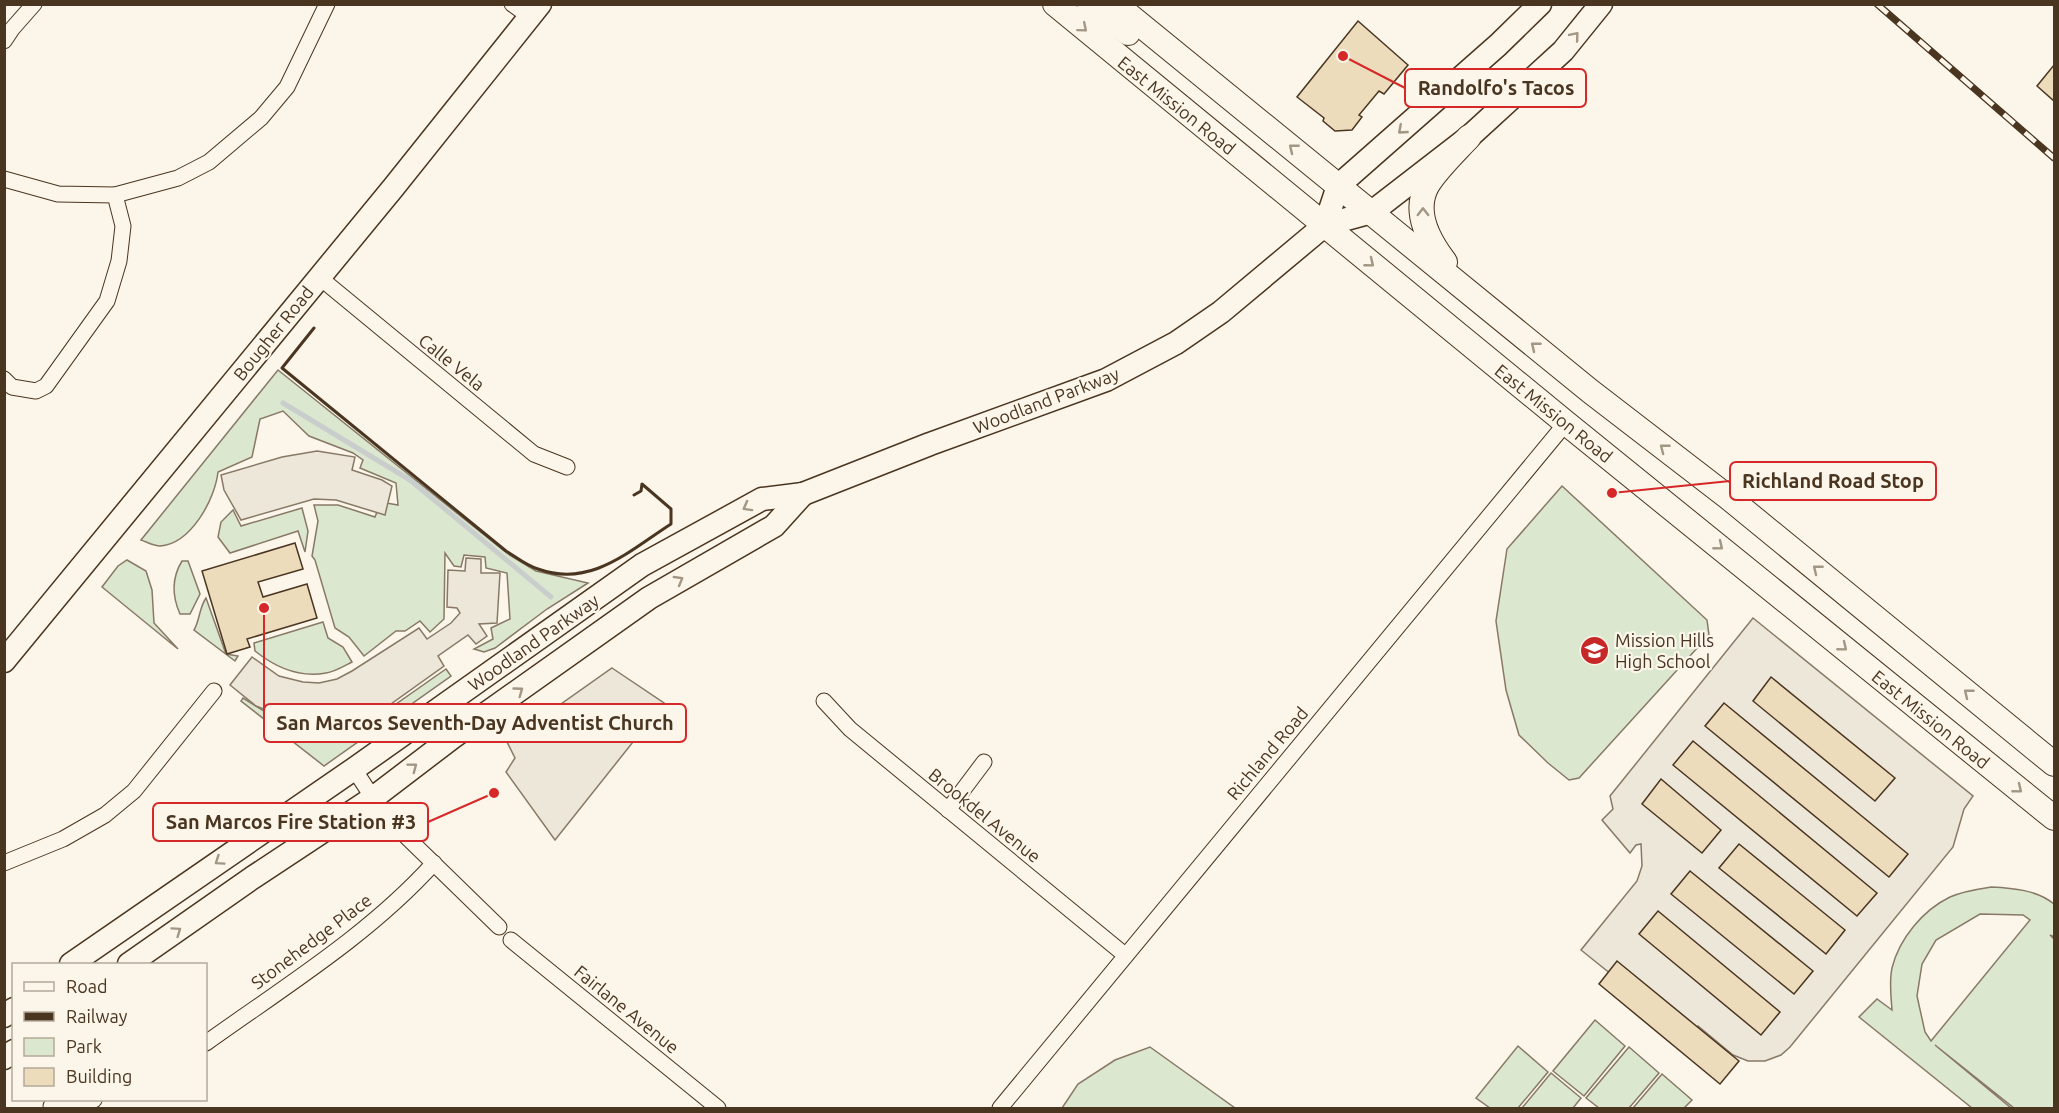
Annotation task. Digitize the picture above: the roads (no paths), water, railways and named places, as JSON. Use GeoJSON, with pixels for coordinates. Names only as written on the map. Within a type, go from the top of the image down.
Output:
{"type":"FeatureCollection","features":[{"type":"Feature","properties":{"kind":"main road","name":"East Mission Road"},"geometry":{"type":"LineString","coordinates":[[1055,4],[1566,423],[2055,818]]}},
{"type":"Feature","properties":{"kind":"main road"},"geometry":{"type":"LineString","coordinates":[[1089,4],[1148,48],[1155,47],[1161,41]]}},
{"type":"Feature","properties":{"kind":"main road"},"geometry":{"type":"LineString","coordinates":[[1115,4],[1590,391],[1729,498],[2055,764]]}},
{"type":"Feature","properties":{"kind":"main road"},"geometry":{"type":"LineString","coordinates":[[1325,225],[1338,186],[1498,45],[1540,4]]}},
{"type":"Feature","properties":{"kind":"main road","name":"Woodland Parkway"},"geometry":{"type":"LineString","coordinates":[[73,963],[354,769],[642,564],[762,499],[803,494],[930,444],[1106,380],[1176,343],[1221,312],[1325,225],[1372,212],[1469,137],[1563,51],[1601,4]]}},
{"type":"Feature","properties":{"kind":"main road","name":"Bougher Road"},"geometry":{"type":"LineString","coordinates":[[4,661],[393,188],[527,9]]}},
{"type":"Feature","properties":{"kind":"main road"},"geometry":{"type":"LineString","coordinates":[[1469,137],[1428,184],[1421,215],[1425,231],[1434,247],[1474,296]]}},
{"type":"Feature","properties":{"kind":"main road","name":"Woodland Parkway"},"geometry":{"type":"LineString","coordinates":[[130,963],[252,878],[373,798],[453,737],[649,598],[774,525],[803,494]]}},
{"type":"Feature","properties":{"kind":"street"},"geometry":{"type":"LineString","coordinates":[[4,41],[34,4]]}},
{"type":"Feature","properties":{"kind":"street"},"geometry":{"type":"LineString","coordinates":[[4,179],[58,194],[115,195],[178,178],[209,162],[261,118],[287,87],[327,4]]}},
{"type":"Feature","properties":{"kind":"street"},"geometry":{"type":"LineString","coordinates":[[4,379],[12,387],[36,392],[46,386],[107,301],[119,261],[123,226],[115,195]]}},
{"type":"Feature","properties":{"kind":"street","name":"Calle Vela"},"geometry":{"type":"LineString","coordinates":[[319,277],[534,454],[567,467]]}},
{"type":"Feature","properties":{"kind":"street","name":"Richland Road"},"geometry":{"type":"LineString","coordinates":[[1000,1108],[1566,423]]}},
{"type":"Feature","properties":{"kind":"street"},"geometry":{"type":"LineString","coordinates":[[4,863],[63,839],[105,815],[134,791],[214,691]]}},
{"type":"Feature","properties":{"kind":"street","name":"Brookdel Avenue"},"geometry":{"type":"LineString","coordinates":[[824,701],[850,729],[1125,955]]}},
{"type":"Feature","properties":{"kind":"street"},"geometry":{"type":"LineString","coordinates":[[948,810],[984,762]]}},
{"type":"Feature","properties":{"kind":"street"},"geometry":{"type":"LineString","coordinates":[[354,769],[384,815],[499,927]]}},
{"type":"Feature","properties":{"kind":"street","name":"Stonehedge Place"},"geometry":{"type":"LineString","coordinates":[[207,1042],[365,928],[434,863]]}},
{"type":"Feature","properties":{"kind":"street","name":"Fairlane Avenue"},"geometry":{"type":"LineString","coordinates":[[511,939],[718,1108]]}},
{"type":"Feature","properties":{"kind":"street"},"geometry":{"type":"LineString","coordinates":[[51,1106],[74,1105],[90,1101]]}},
{"type":"Feature","properties":{"kind":"waterway"},"geometry":{"type":"LineString","coordinates":[[283,403],[410,480],[551,597]]}},
{"type":"Feature","properties":{"kind":"railway"},"geometry":{"type":"LineString","coordinates":[[1877,4],[2054,158]]}},
{"type":"Feature","properties":{"kind":"place","name":"Randolfo's Tacos"},"geometry":{"type":"Point","coordinates":[1343,56]}},
{"type":"Feature","properties":{"kind":"place","name":"Richland Road Stop"},"geometry":{"type":"Point","coordinates":[1612,493]}},
{"type":"Feature","properties":{"kind":"place","name":"San Marcos Seventh-Day Adventist Church"},"geometry":{"type":"Point","coordinates":[264,608]}},
{"type":"Feature","properties":{"kind":"place","name":"Mission Hills High School"},"geometry":{"type":"Point","coordinates":[1594,650]}},
{"type":"Feature","properties":{"kind":"place","name":"San Marcos Fire Station #3"},"geometry":{"type":"Point","coordinates":[494,793]}}]}
